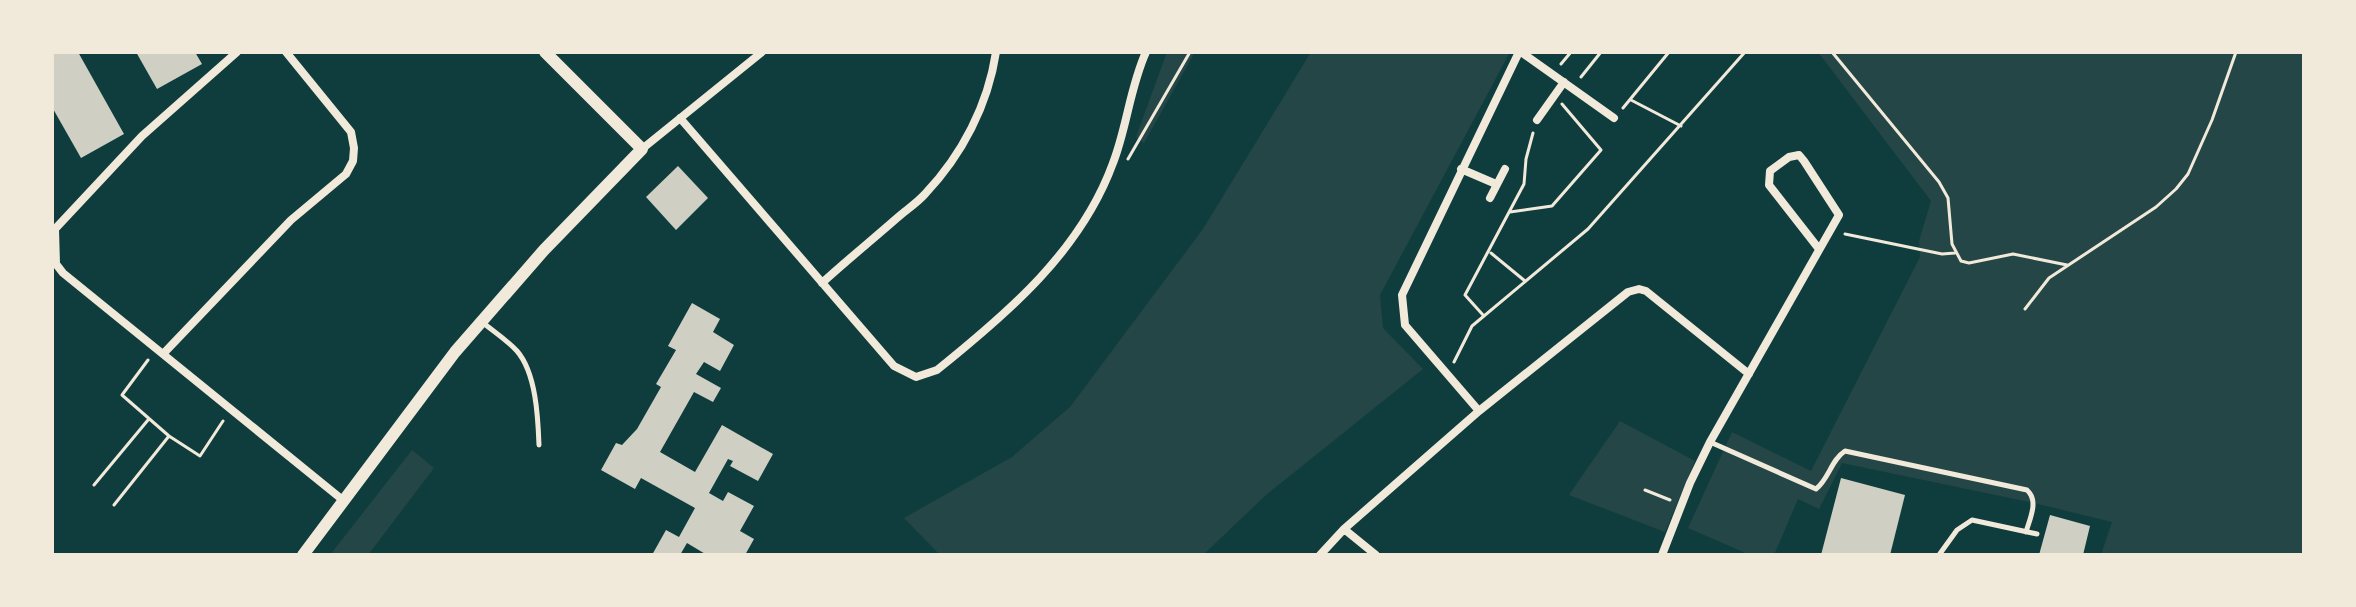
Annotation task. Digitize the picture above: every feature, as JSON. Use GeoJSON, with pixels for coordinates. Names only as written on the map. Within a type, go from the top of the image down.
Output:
{"type":"FeatureCollection","features":[{"type":"Feature","properties":{"kind":"street"},"geometry":{"type":"LineString","coordinates":[[237,52],[142,136],[53,229],[56,264],[230,411],[344,501]]}},
{"type":"Feature","properties":{"kind":"street"},"geometry":{"type":"LineString","coordinates":[[160,352],[291,220],[346,174],[353,161],[351,132],[286,52]]}},
{"type":"Feature","properties":{"kind":"street"},"geometry":{"type":"LineString","coordinates":[[545,52],[642,149]]}},
{"type":"Feature","properties":{"kind":"street"},"geometry":{"type":"LineString","coordinates":[[303,555],[455,352],[544,250],[642,149],[762,52]]}},
{"type":"Feature","properties":{"kind":"street"},"geometry":{"type":"LineString","coordinates":[[822,283],[925,195],[947,166],[982,107],[992,79],[996,52]]}},
{"type":"Feature","properties":{"kind":"street"},"geometry":{"type":"LineString","coordinates":[[680,118],[894,366],[916,377],[937,370],[1046,274],[1092,210],[1115,160],[1146,52]]}},
{"type":"Feature","properties":{"kind":"street"},"geometry":{"type":"LineString","coordinates":[[1479,411],[1405,325],[1402,295],[1520,52],[1614,118]]}},
{"type":"Feature","properties":{"kind":"street"},"geometry":{"type":"LineString","coordinates":[[1537,120],[1554,96],[1568,85]]}},
{"type":"Feature","properties":{"kind":"street"},"geometry":{"type":"LineString","coordinates":[[1662,555],[1710,442],[1839,215],[1838,209],[1799,155],[1789,157],[1770,171],[1769,185],[1819,249]]}},
{"type":"Feature","properties":{"kind":"street"},"geometry":{"type":"LineString","coordinates":[[1461,169],[1496,184]]}},
{"type":"Feature","properties":{"kind":"street"},"geometry":{"type":"LineString","coordinates":[[1490,198],[1505,169]]}},
{"type":"Feature","properties":{"kind":"street"},"geometry":{"type":"LineString","coordinates":[[1320,555],[1344,529],[1479,411],[1628,292],[1646,291],[1749,374]]}},
{"type":"Feature","properties":{"kind":"street"},"geometry":{"type":"LineString","coordinates":[[1344,529],[1376,555]]}},
{"type":"Feature","properties":{"kind":"lane"},"geometry":{"type":"LineString","coordinates":[[482,322],[521,357],[532,385],[539,445]]}},
{"type":"Feature","properties":{"kind":"lane"},"geometry":{"type":"LineString","coordinates":[[1710,442],[1816,489],[1838,455],[1852,451],[2027,490],[2033,495],[2034,503],[2026,532]]}},
{"type":"Feature","properties":{"kind":"lane"},"geometry":{"type":"LineString","coordinates":[[1939,555],[1957,530],[1972,520],[2037,534]]}},
{"type":"Feature","properties":{"kind":"path"},"geometry":{"type":"LineString","coordinates":[[1123,165],[1133,154],[1190,52]]}},
{"type":"Feature","properties":{"kind":"path"},"geometry":{"type":"LineString","coordinates":[[1568,85],[1601,52]]}},
{"type":"Feature","properties":{"kind":"path"},"geometry":{"type":"LineString","coordinates":[[1614,118],[1669,52]]}},
{"type":"Feature","properties":{"kind":"path"},"geometry":{"type":"LineString","coordinates":[[1447,376],[1472,326],[1588,229],[1745,52]]}},
{"type":"Feature","properties":{"kind":"path"},"geometry":{"type":"LineString","coordinates":[[1832,52],[1939,182],[1948,198],[1955,253],[1961,261],[1969,263],[2013,254],[2067,265]]}},
{"type":"Feature","properties":{"kind":"path"},"geometry":{"type":"LineString","coordinates":[[2025,309],[2049,278],[2156,207],[2176,189],[2188,174],[2212,120],[2236,52]]}},
{"type":"Feature","properties":{"kind":"path"},"geometry":{"type":"LineString","coordinates":[[1510,212],[1552,206],[1601,150],[1554,96]]}},
{"type":"Feature","properties":{"kind":"path"},"geometry":{"type":"LineString","coordinates":[[1630,100],[1681,126]]}},
{"type":"Feature","properties":{"kind":"path"},"geometry":{"type":"LineString","coordinates":[[1483,315],[1465,295],[1524,184],[1526,159],[1537,120]]}},
{"type":"Feature","properties":{"kind":"path"},"geometry":{"type":"LineString","coordinates":[[1832,232],[1942,254],[1955,253]]}},
{"type":"Feature","properties":{"kind":"path"},"geometry":{"type":"LineString","coordinates":[[1489,252],[1525,281]]}},
{"type":"Feature","properties":{"kind":"path"},"geometry":{"type":"LineString","coordinates":[[160,352],[122,395],[148,420],[200,456],[230,411]]}},
{"type":"Feature","properties":{"kind":"path"},"geometry":{"type":"LineString","coordinates":[[94,485],[148,420]]}},
{"type":"Feature","properties":{"kind":"path"},"geometry":{"type":"LineString","coordinates":[[114,505],[169,436]]}},
{"type":"Feature","properties":{"kind":"path"},"geometry":{"type":"LineString","coordinates":[[1645,490],[1681,505]]}},
{"type":"Feature","properties":{"kind":"shaded area"},"geometry":{"type":"Polygon","coordinates":[[[1167,52],[1195,52],[1144,143],[1136,137],[1167,52]]]}},
{"type":"Feature","properties":{"kind":"shaded area"},"geometry":{"type":"Polygon","coordinates":[[[1311,52],[1510,52],[1380,295],[1383,328],[1423,369],[1266,495],[1203,555],[940,555],[904,518],[1012,457],[1070,407],[1203,229],[1311,52]]]}},
{"type":"Feature","properties":{"kind":"shaded area"},"geometry":{"type":"Polygon","coordinates":[[[1818,52],[2304,52],[2304,555],[2101,555],[2112,522],[1842,463],[1819,509],[1798,499],[1774,555],[1750,555],[1688,528],[1732,432],[1811,471],[1920,257],[1919,241],[1931,201],[1818,52]]]}},
{"type":"Feature","properties":{"kind":"shaded area"},"geometry":{"type":"Polygon","coordinates":[[[1620,421],[1695,461],[1665,532],[1569,495],[1620,421]]]}},
{"type":"Feature","properties":{"kind":"shaded area"},"geometry":{"type":"Polygon","coordinates":[[[412,450],[434,468],[368,555],[330,555],[412,450]]]}},
{"type":"Feature","properties":{"kind":"building"},"geometry":{"type":"Polygon","coordinates":[[[52,52],[78,52],[124,134],[81,158],[52,107],[52,52]]]}},
{"type":"Feature","properties":{"kind":"building"},"geometry":{"type":"Polygon","coordinates":[[[136,52],[195,52],[202,64],[157,89],[136,52]]]}},
{"type":"Feature","properties":{"kind":"building"},"geometry":{"type":"Polygon","coordinates":[[[678,166],[708,198],[676,230],[646,197],[678,166]]]}},
{"type":"Feature","properties":{"kind":"building"},"geometry":{"type":"Polygon","coordinates":[[[692,303],[720,319],[713,332],[734,345],[720,371],[704,362],[696,374],[721,388],[713,402],[694,392],[660,452],[695,472],[722,425],[773,454],[758,481],[730,466],[733,461],[728,459],[709,493],[723,501],[728,492],[754,506],[740,531],[754,539],[745,555],[707,555],[687,543],[680,555],[652,555],[666,530],[679,537],[695,508],[641,478],[635,489],[601,470],[616,443],[622,445],[637,429],[661,387],[656,384],[676,350],[668,346],[692,303]]]}},
{"type":"Feature","properties":{"kind":"building"},"geometry":{"type":"Polygon","coordinates":[[[1841,478],[1905,495],[1890,555],[1821,555],[1841,478]]]}},
{"type":"Feature","properties":{"kind":"building"},"geometry":{"type":"Polygon","coordinates":[[[2050,515],[2090,526],[2083,555],[2039,555],[2050,515]]]}}]}
